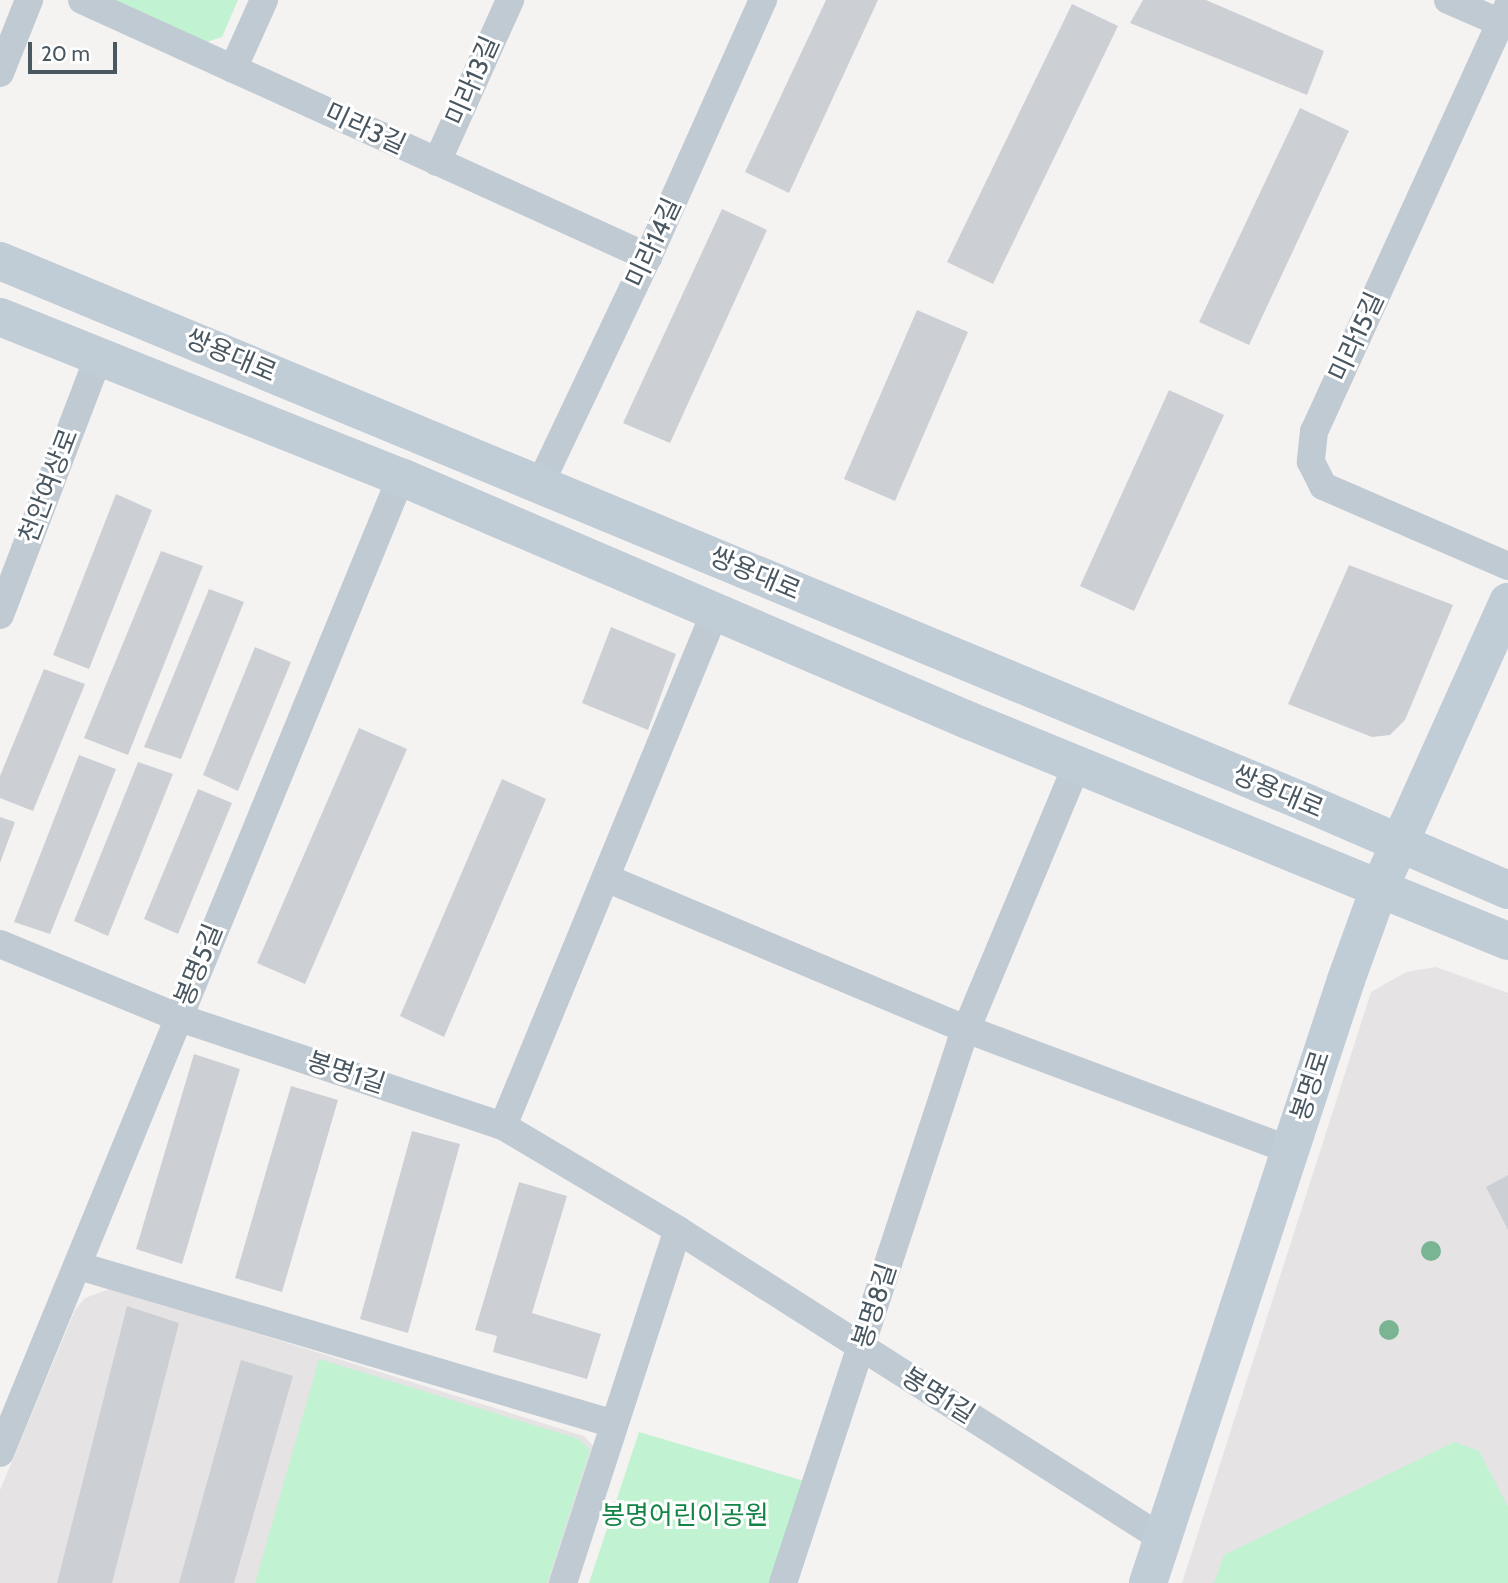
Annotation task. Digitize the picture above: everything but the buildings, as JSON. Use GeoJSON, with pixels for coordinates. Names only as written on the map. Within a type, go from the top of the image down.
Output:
{"type":"FeatureCollection","features":[{"type":"Feature","properties":{"kind":"main road","name":"쌍용대로"},"geometry":{"type":"LineString","coordinates":[[0,261],[1307,803],[1508,890]]}},
{"type":"Feature","properties":{"kind":"main road","name":"쌍용대로"},"geometry":{"type":"LineString","coordinates":[[0,317],[401,477],[1077,765],[1508,941]]}},
{"type":"Feature","properties":{"kind":"main road","name":"봉명로"},"geometry":{"type":"LineString","coordinates":[[1148,1583],[1378,889],[1508,602]]}},
{"type":"Feature","properties":{"kind":"street"},"geometry":{"type":"LineString","coordinates":[[0,73],[29,0]]}},
{"type":"Feature","properties":{"kind":"street","name":"미라3길"},"geometry":{"type":"LineString","coordinates":[[82,0],[648,257]]}},
{"type":"Feature","properties":{"kind":"street"},"geometry":{"type":"LineString","coordinates":[[233,69],[264,0]]}},
{"type":"Feature","properties":{"kind":"street","name":"미라13길"},"geometry":{"type":"LineString","coordinates":[[437,162],[510,0]]}},
{"type":"Feature","properties":{"kind":"street","name":"미라14길"},"geometry":{"type":"LineString","coordinates":[[540,484],[648,257],[763,0]]}},
{"type":"Feature","properties":{"kind":"street"},"geometry":{"type":"LineString","coordinates":[[1448,0],[1506,18]]}},
{"type":"Feature","properties":{"kind":"street","name":"미라15길"},"geometry":{"type":"LineString","coordinates":[[1506,18],[1314,431],[1311,462],[1323,486],[1508,566]]}},
{"type":"Feature","properties":{"kind":"street","name":"천안여상로"},"geometry":{"type":"LineString","coordinates":[[0,615],[99,356]]}},
{"type":"Feature","properties":{"kind":"street","name":"봉명5길"},"geometry":{"type":"LineString","coordinates":[[0,1453],[401,477]]}},
{"type":"Feature","properties":{"kind":"street","name":"쌍용대로"},"geometry":{"type":"LineString","coordinates":[[503,1126],[715,612]]}},
{"type":"Feature","properties":{"kind":"street","name":"봉명8길"},"geometry":{"type":"LineString","coordinates":[[783,1583],[966,1029],[1077,765]]}},
{"type":"Feature","properties":{"kind":"street"},"geometry":{"type":"LineString","coordinates":[[606,878],[966,1029],[1290,1150]]}},
{"type":"Feature","properties":{"kind":"street","name":"봉명1길"},"geometry":{"type":"LineString","coordinates":[[0,944],[177,1017],[503,1126],[678,1230],[1163,1539]]}},
{"type":"Feature","properties":{"kind":"street"},"geometry":{"type":"LineString","coordinates":[[562,1583],[678,1230]]}},
{"type":"Feature","properties":{"kind":"street"},"geometry":{"type":"LineString","coordinates":[[79,1266],[614,1424]]}},
{"type":"Feature","properties":{"kind":"shaded area"},"geometry":{"type":"Polygon","coordinates":[[[1436,967],[1508,993],[1508,1583],[1182,1583],[1371,992],[1406,972],[1436,967]]]}},
{"type":"Feature","properties":{"kind":"shaded area"},"geometry":{"type":"Polygon","coordinates":[[[112,1288],[584,1436],[595,1448],[552,1583],[0,1583],[0,1490],[75,1310],[85,1298],[112,1288]]]}},
{"type":"Feature","properties":{"kind":"green space"},"geometry":{"type":"Polygon","coordinates":[[[103,0],[238,0],[222,37],[207,42],[103,0]]]}},
{"type":"Feature","properties":{"kind":"green space"},"geometry":{"type":"Polygon","coordinates":[[[319,1359],[579,1439],[590,1450],[547,1583],[255,1583],[319,1359]]]}},
{"type":"Feature","properties":{"kind":"green space","name":"봉명어린이공원"},"geometry":{"type":"Polygon","coordinates":[[[639,1432],[804,1481],[771,1583],[589,1583],[639,1432]]]}},
{"type":"Feature","properties":{"kind":"green space"},"geometry":{"type":"Polygon","coordinates":[[[1454,1442],[1479,1451],[1508,1507],[1508,1583],[1214,1583],[1224,1555],[1454,1442]]]}}]}
